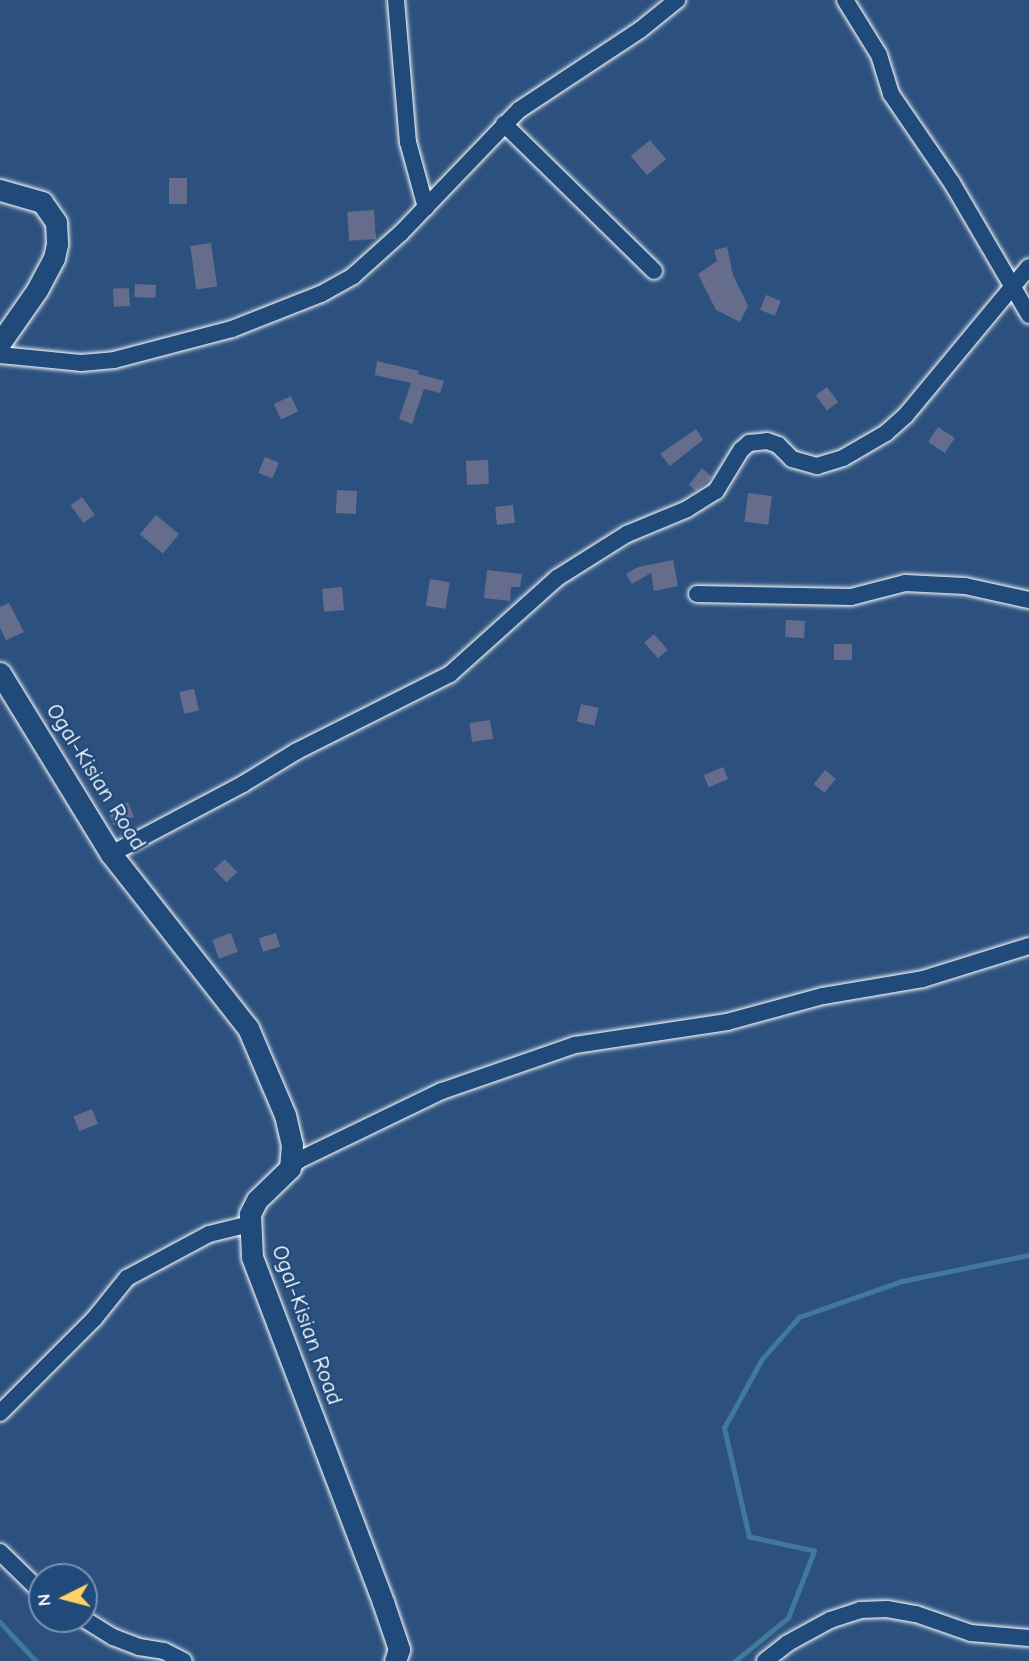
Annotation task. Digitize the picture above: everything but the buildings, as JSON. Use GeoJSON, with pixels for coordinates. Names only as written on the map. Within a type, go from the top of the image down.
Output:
{"type":"FeatureCollection","features":[{"type":"Feature","properties":{"kind":"main road"},"geometry":{"type":"LineString","coordinates":[[0,190],[42,202],[56,222],[57,244],[54,258],[37,290],[0,343]]}},
{"type":"Feature","properties":{"kind":"main road","name":"Ogal-Kisian Road"},"geometry":{"type":"LineString","coordinates":[[0,673],[111,855],[248,1028],[285,1115],[292,1145],[290,1168],[257,1200],[250,1224],[252,1257],[383,1602],[399,1649],[395,1661]]}},
{"type":"Feature","properties":{"kind":"street"},"geometry":{"type":"LineString","coordinates":[[396,0],[408,142],[426,208]]}},
{"type":"Feature","properties":{"kind":"street"},"geometry":{"type":"LineString","coordinates":[[0,355],[81,363],[160,350],[283,311],[352,276],[426,208],[504,124],[553,87],[640,30],[677,0]]}},
{"type":"Feature","properties":{"kind":"street"},"geometry":{"type":"LineString","coordinates":[[845,0],[879,55],[891,94],[951,183],[1011,289],[1029,315]]}},
{"type":"Feature","properties":{"kind":"street"},"geometry":{"type":"LineString","coordinates":[[504,124],[654,271]]}},
{"type":"Feature","properties":{"kind":"street"},"geometry":{"type":"LineString","coordinates":[[111,855],[243,784],[297,751],[450,674],[557,578],[627,534],[687,509],[716,491],[741,450],[749,443],[767,441],[778,445],[792,459],[817,466],[843,458],[886,433],[915,404],[1029,267]]}},
{"type":"Feature","properties":{"kind":"street"},"geometry":{"type":"LineString","coordinates":[[697,594],[851,597],[905,583],[965,586],[1029,600]]}},
{"type":"Feature","properties":{"kind":"street"},"geometry":{"type":"LineString","coordinates":[[290,1168],[299,1160],[442,1091],[575,1045],[727,1022],[823,996],[923,979],[1029,946]]}},
{"type":"Feature","properties":{"kind":"street"},"geometry":{"type":"LineString","coordinates":[[0,1413],[94,1319],[127,1278],[209,1234],[235,1230],[250,1224]]}},
{"type":"Feature","properties":{"kind":"street"},"geometry":{"type":"LineString","coordinates":[[0,1552],[28,1580]]}},
{"type":"Feature","properties":{"kind":"street"},"geometry":{"type":"LineString","coordinates":[[765,1661],[788,1643],[830,1620],[860,1610],[887,1609],[916,1614],[971,1633],[1029,1638]]}},
{"type":"Feature","properties":{"kind":"street"},"geometry":{"type":"LineString","coordinates":[[98,1627],[139,1647],[164,1651],[184,1661]]}},
{"type":"Feature","properties":{"kind":"waterway"},"geometry":{"type":"LineString","coordinates":[[735,1661],[788,1618],[814,1551],[749,1537],[724,1428],[762,1359],[799,1317],[902,1281],[1029,1255]]}},
{"type":"Feature","properties":{"kind":"waterway"},"geometry":{"type":"LineString","coordinates":[[0,1622],[36,1661]]}}]}
